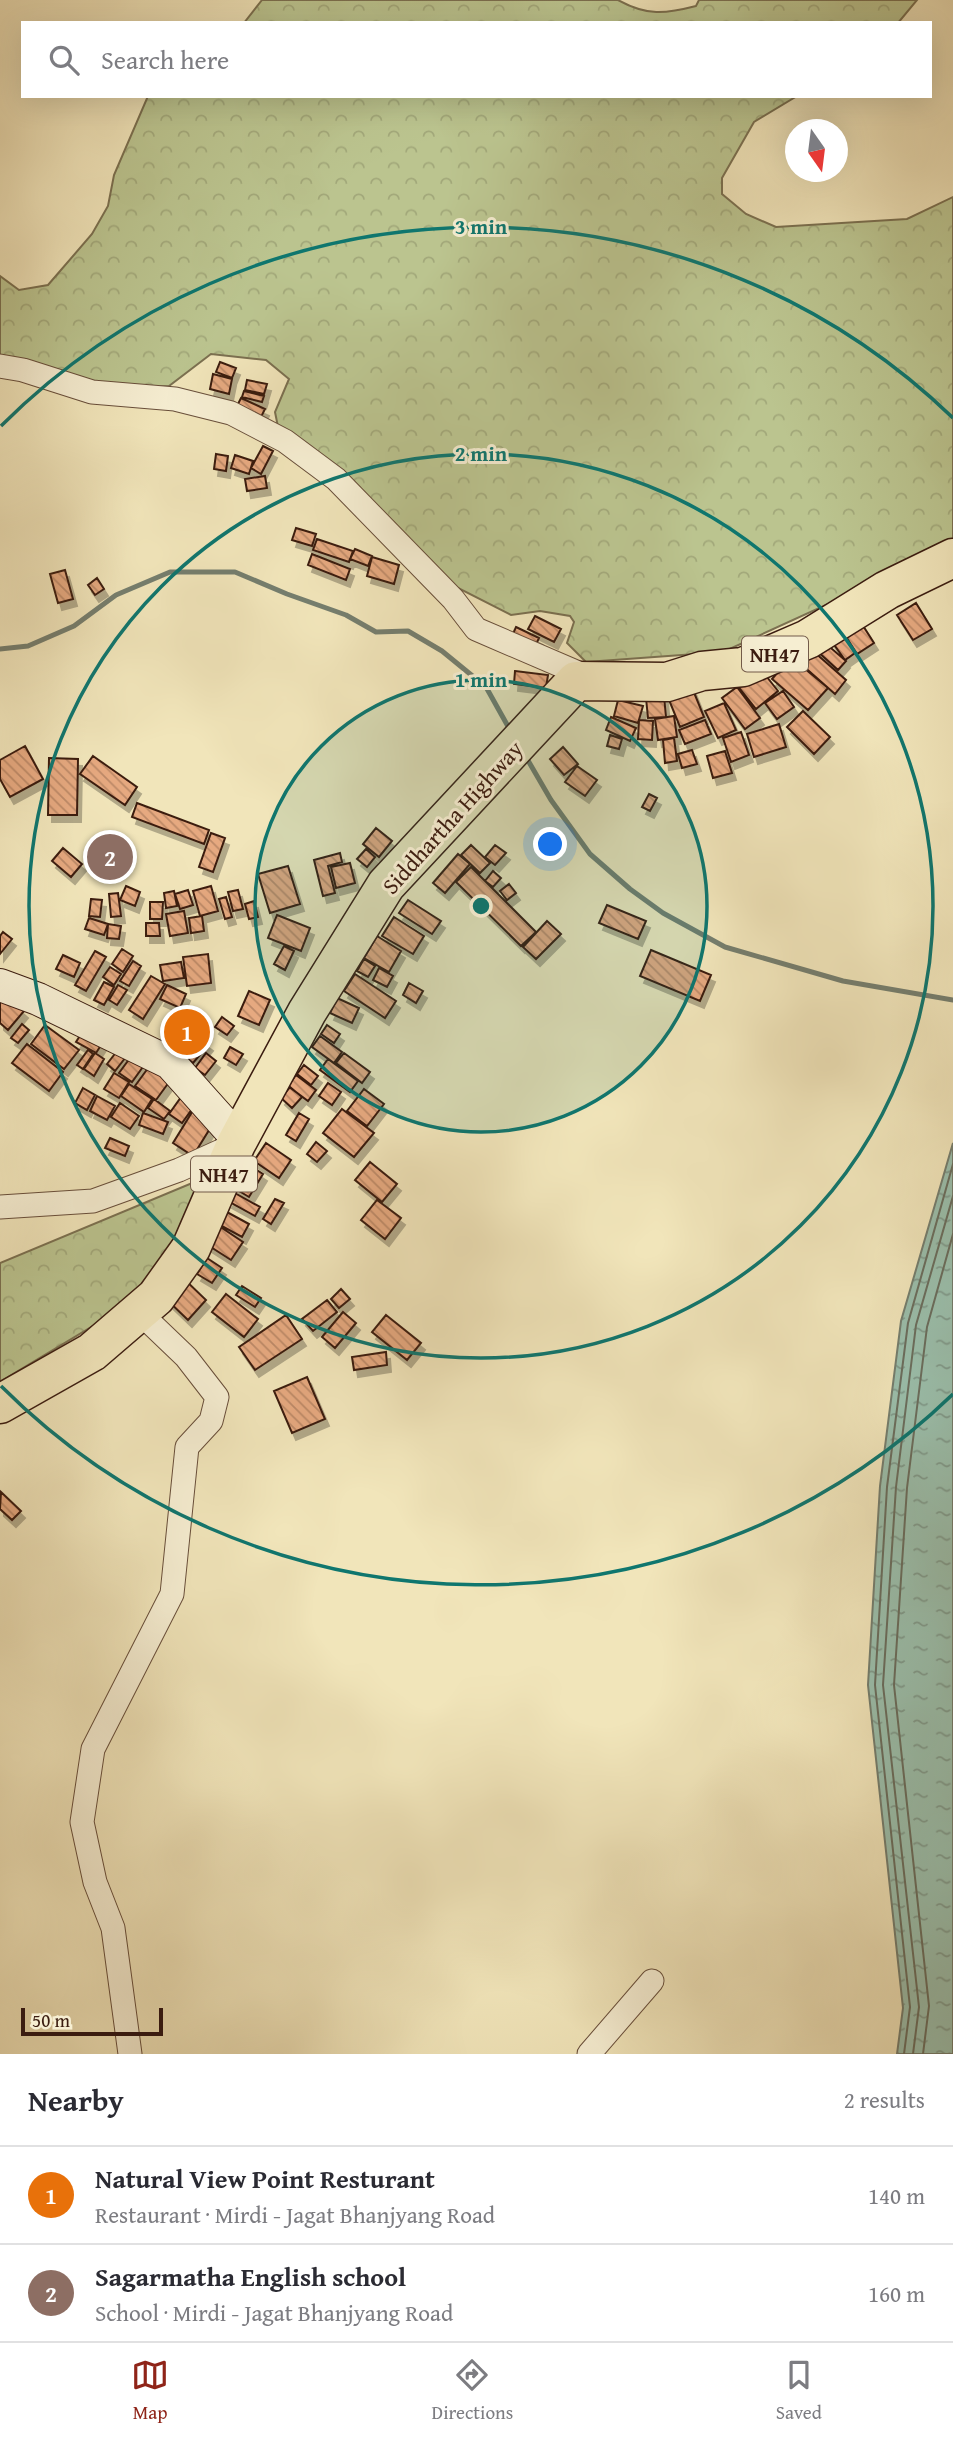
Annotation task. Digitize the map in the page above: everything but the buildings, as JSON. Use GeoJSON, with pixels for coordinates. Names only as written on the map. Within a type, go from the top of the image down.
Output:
{"type":"FeatureCollection","features":[{"type":"Feature","properties":{"kind":"highway","name":"NH47"},"geometry":{"type":"LineString","coordinates":[[586,681],[667,682],[702,671],[743,667],[808,639],[887,590],[953,558]]}},
{"type":"Feature","properties":{"kind":"highway","name":"Siddhartha Highway"},"geometry":{"type":"LineString","coordinates":[[0,1404],[92,1352],[156,1297],[191,1248],[237,1142],[307,1012],[386,885],[586,681]]}},
{"type":"Feature","properties":{"kind":"street"},"geometry":{"type":"LineString","coordinates":[[0,366],[23,370],[92,392],[175,399],[231,413],[285,441],[336,479],[453,599],[476,629],[586,681]]}},
{"type":"Feature","properties":{"kind":"street"},"geometry":{"type":"LineString","coordinates":[[0,985],[38,999],[170,1063],[237,1142],[178,1170],[93,1201],[0,1207]]}},
{"type":"Feature","properties":{"kind":"street"},"geometry":{"type":"LineString","coordinates":[[130,2054],[113,1928],[95,1882],[82,1822],[93,1749],[172,1594],[187,1447],[211,1421],[217,1397],[186,1357],[139,1312]]}},
{"type":"Feature","properties":{"kind":"street"},"geometry":{"type":"LineString","coordinates":[[589,2054],[652,1981]]}},
{"type":"Feature","properties":{"kind":"green space"},"geometry":{"type":"Polygon","coordinates":[[[262,0],[618,0],[638,9],[656,12],[696,6],[699,0],[917,0],[900,21],[246,21],[262,0]]]}},
{"type":"Feature","properties":{"kind":"green space"},"geometry":{"type":"Polygon","coordinates":[[[147,98],[794,98],[754,122],[722,178],[722,194],[746,214],[776,227],[907,219],[953,197],[953,547],[723,652],[586,662],[567,643],[574,622],[570,616],[540,611],[511,615],[456,587],[278,427],[275,412],[289,379],[266,360],[211,354],[169,386],[120,389],[0,355],[0,276],[19,290],[48,285],[92,234],[108,206],[114,175],[147,98]]]}},
{"type":"Feature","properties":{"kind":"green space"},"geometry":{"type":"Polygon","coordinates":[[[197,1181],[199,1211],[166,1262],[111,1315],[0,1382],[0,1263],[197,1181]]]}},
{"type":"Feature","properties":{"kind":"water"},"geometry":{"type":"Polygon","coordinates":[[[953,1143],[953,2054],[897,2054],[903,2008],[868,1685],[880,1486],[901,1321],[953,1143]]]}},
{"type":"Feature","properties":{"kind":"waterway"},"geometry":{"type":"LineString","coordinates":[[0,649],[28,646],[74,626],[116,595],[170,572],[235,572],[346,615],[376,632],[408,631],[442,651],[486,687],[510,730]]}},
{"type":"Feature","properties":{"kind":"waterway"},"geometry":{"type":"LineString","coordinates":[[526,757],[551,800],[590,854],[663,913],[725,947],[843,981],[953,1000]]}},
{"type":"Feature","properties":{"kind":"place","name":"Sagarmatha English school"},"geometry":{"type":"Point","coordinates":[110,857]}},
{"type":"Feature","properties":{"kind":"place","name":"Natural View Point Resturant"},"geometry":{"type":"Point","coordinates":[187,1032]}}]}
